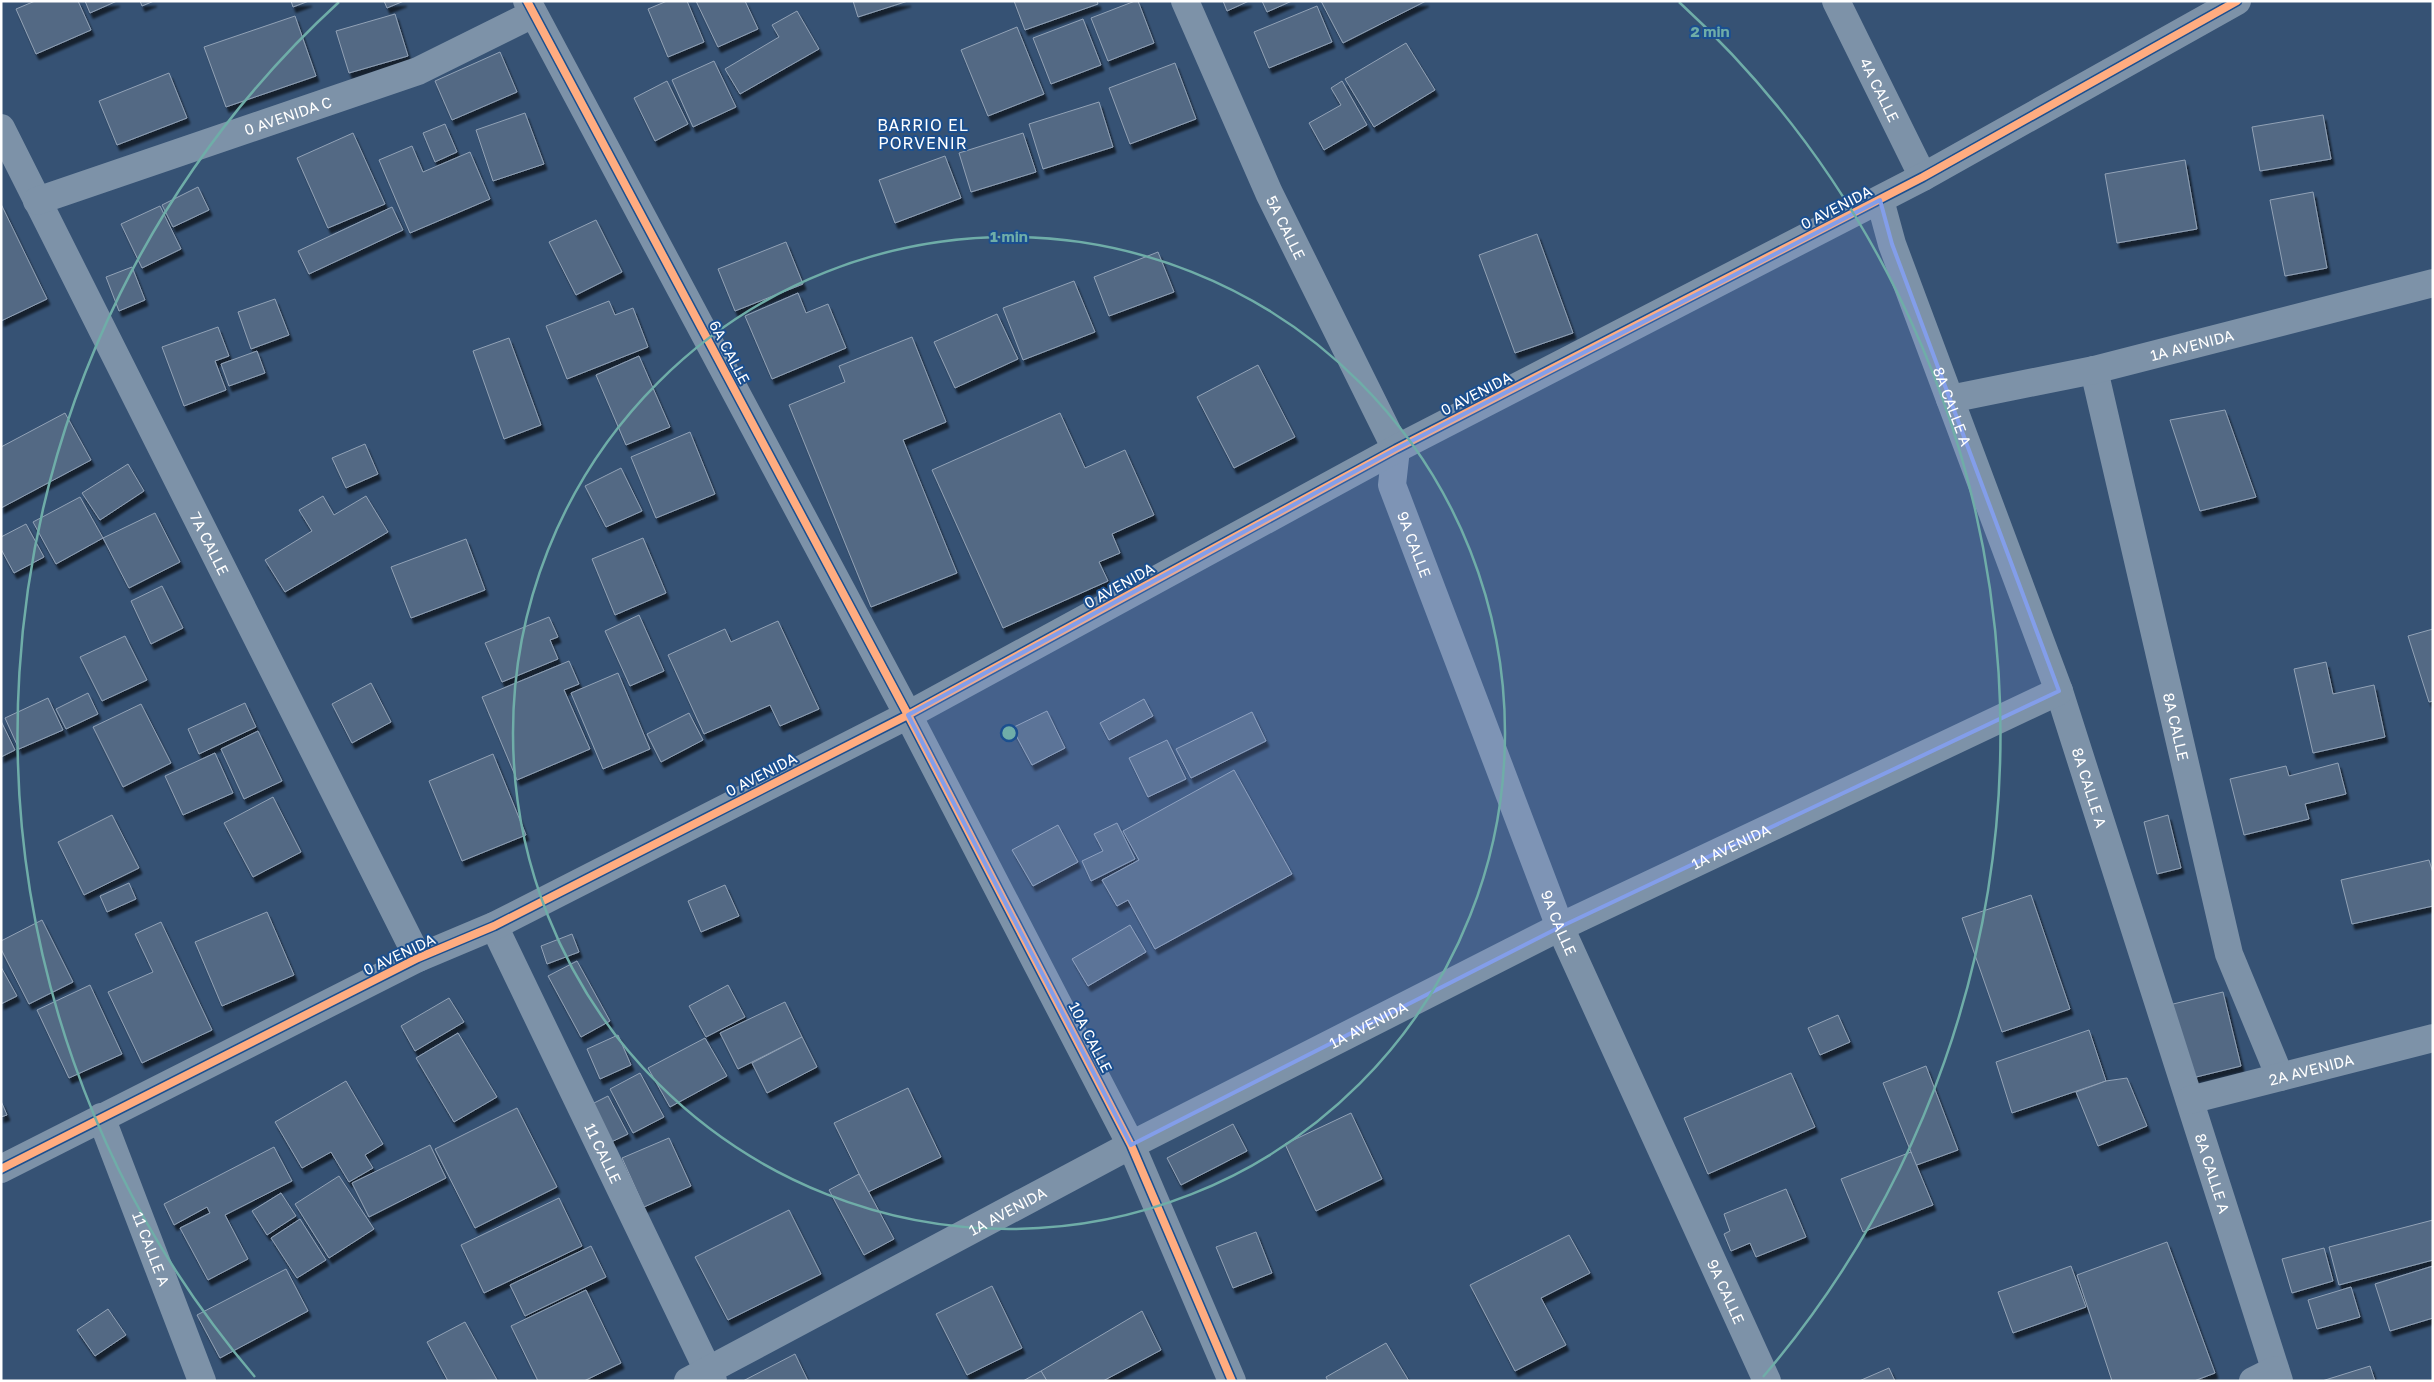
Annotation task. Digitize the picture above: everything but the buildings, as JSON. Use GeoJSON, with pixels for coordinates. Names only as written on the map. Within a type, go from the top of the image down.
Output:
{"type":"FeatureCollection","features":[{"type":"Feature","properties":{"kind":"street","name":"5A CALLE"},"geometry":{"type":"LineString","coordinates":[[1185,1],[1269,193],[1396,449]]}},
{"type":"Feature","properties":{"kind":"street","name":"4A CALLE"},"geometry":{"type":"LineString","coordinates":[[1836,1],[1924,177]]}},
{"type":"Feature","properties":{"kind":"street","name":"0 AVENIDA"},"geometry":{"type":"LineString","coordinates":[[1,1169],[418,958],[494,926],[908,715],[1396,449],[1924,177],[2224,4]]}},
{"type":"Feature","properties":{"kind":"street","name":"0 AVENIDA C"},"geometry":{"type":"LineString","coordinates":[[36,202],[418,72],[530,8]]}},
{"type":"Feature","properties":{"kind":"street","name":"6A CALLE"},"geometry":{"type":"LineString","coordinates":[[530,8],[908,715]]}},
{"type":"Feature","properties":{"kind":"street","name":"7A CALLE"},"geometry":{"type":"LineString","coordinates":[[1,128],[36,202],[418,958]]}},
{"type":"Feature","properties":{"kind":"street","name":"8A CALLE A"},"geometry":{"type":"LineString","coordinates":[[1880,200],[1892,244],[2059,691],[2190,1100],[2269,1377]]}},
{"type":"Feature","properties":{"kind":"street","name":"1A AVENIDA"},"geometry":{"type":"LineString","coordinates":[[1950,399],[2094,370],[2433,283]]}},
{"type":"Feature","properties":{"kind":"street","name":"8A CALLE"},"geometry":{"type":"LineString","coordinates":[[2094,370],[2229,954],[2280,1077]]}},
{"type":"Feature","properties":{"kind":"street","name":"9A CALLE"},"geometry":{"type":"LineString","coordinates":[[1396,449],[1392,484],[1560,927],[1767,1381]]}},
{"type":"Feature","properties":{"kind":"street","name":"1A AVENIDA"},"geometry":{"type":"LineString","coordinates":[[703,1378],[1132,1145],[1560,927],[2059,691]]}},
{"type":"Feature","properties":{"kind":"street","name":"10A CALLE"},"geometry":{"type":"LineString","coordinates":[[908,715],[1132,1145],[1232,1381]]}},
{"type":"Feature","properties":{"kind":"street","name":"11 CALLE"},"geometry":{"type":"LineString","coordinates":[[494,926],[703,1378]]}},
{"type":"Feature","properties":{"kind":"street","name":"2A AVENIDA"},"geometry":{"type":"LineString","coordinates":[[2190,1100],[2433,1038]]}},
{"type":"Feature","properties":{"kind":"street","name":"11 CALLE A"},"geometry":{"type":"LineString","coordinates":[[101,1117],[202,1381]]}},
{"type":"Feature","properties":{"kind":"highlighted area"},"geometry":{"type":"Polygon","coordinates":[[[1880,200],[1892,244],[2059,691],[1560,927],[1131,1145],[908,715],[1396,449],[1880,200]]]}},
{"type":"Feature","properties":{"kind":"cycle path"},"geometry":{"type":"LineString","coordinates":[[527,1],[908,715],[1131,1145],[1232,1381]]}},
{"type":"Feature","properties":{"kind":"cycle path"},"geometry":{"type":"LineString","coordinates":[[1,1169],[418,958],[494,926],[908,715],[1396,449],[1923,177],[2237,1]]}},
{"type":"Feature","properties":{"kind":"district","name":"BARRIO EL PORVENIR"},"geometry":{"type":"Point","coordinates":[923,134]}}]}
